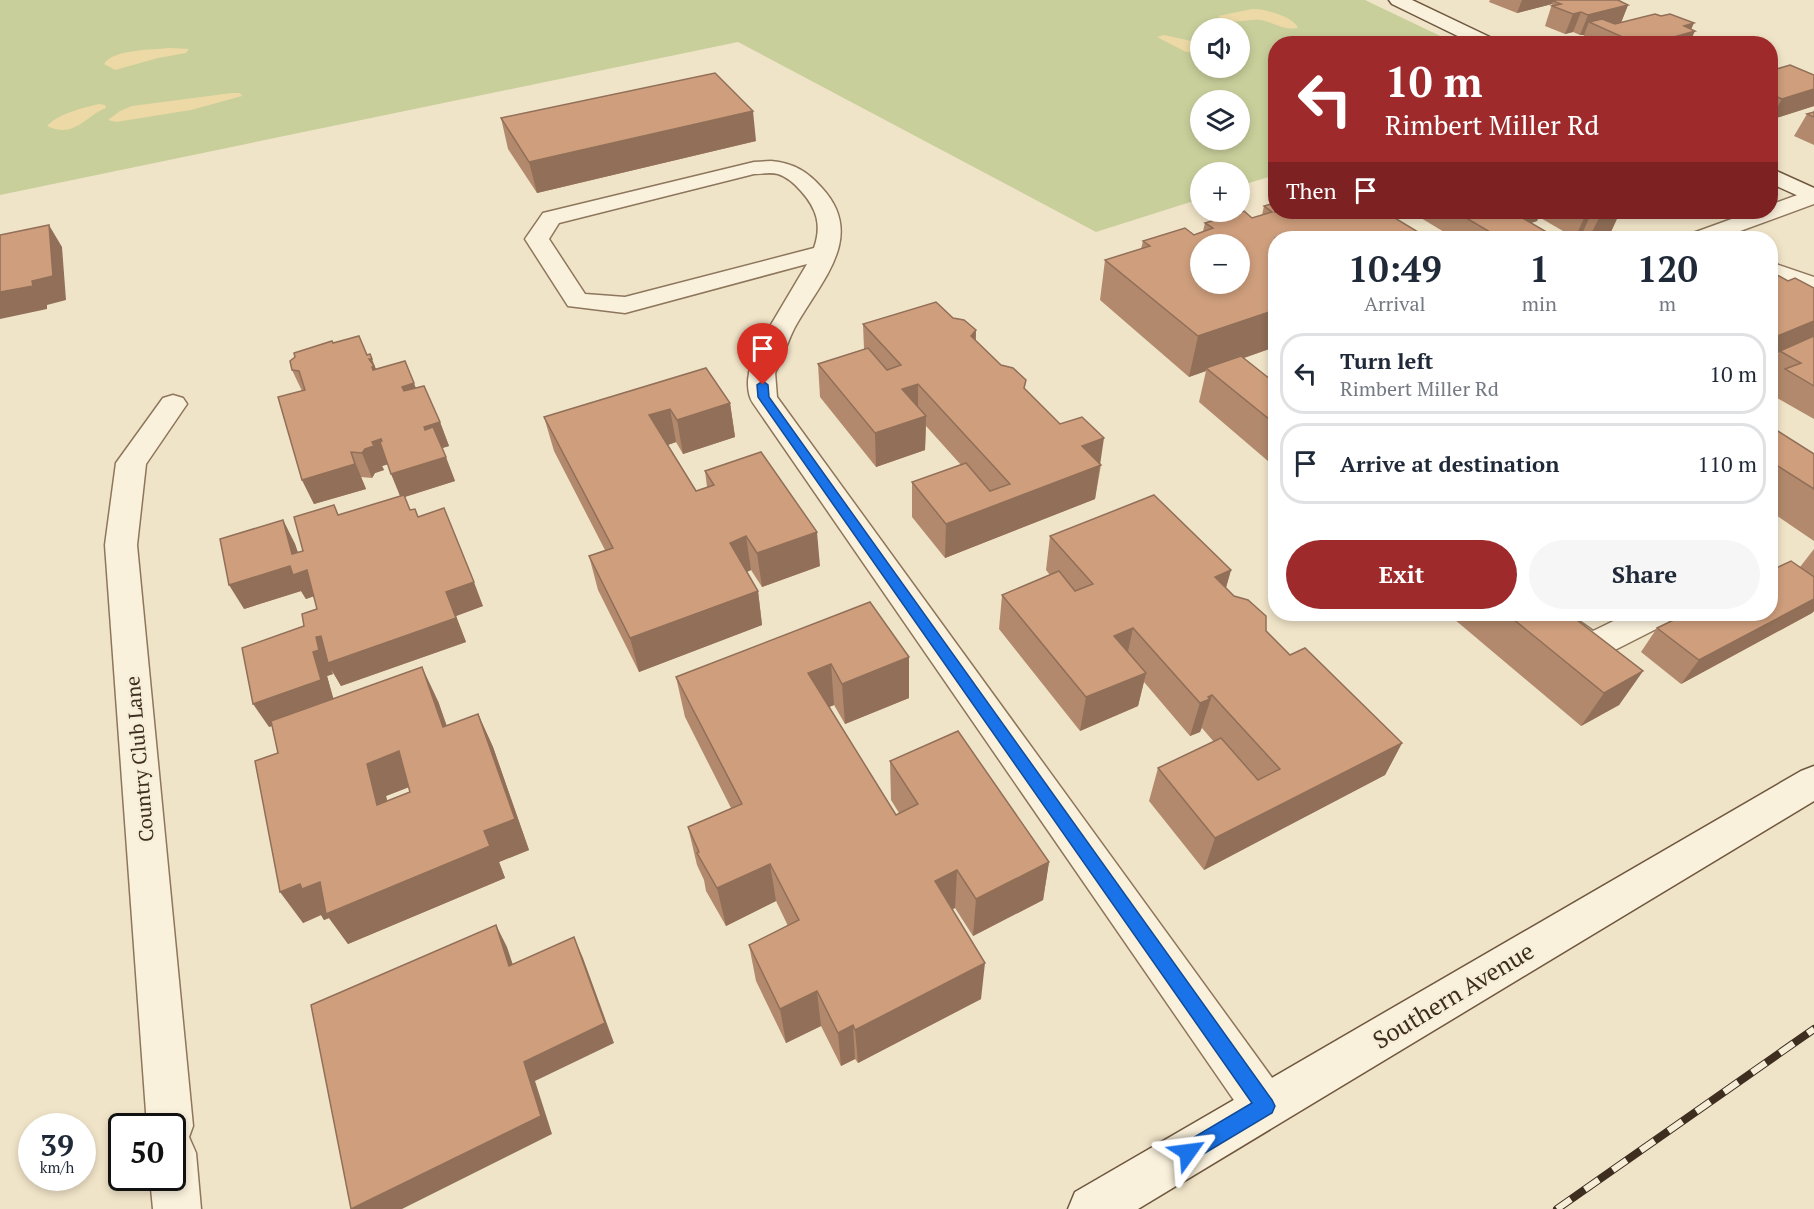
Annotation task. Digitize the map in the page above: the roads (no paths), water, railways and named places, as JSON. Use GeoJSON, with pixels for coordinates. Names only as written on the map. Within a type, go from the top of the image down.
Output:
{"type":"FeatureCollection","features":[{"type":"Feature","properties":{"kind":"street"},"geometry":{"type":"LineString","coordinates":[[1398,0],[1473,36]]}},
{"type":"Feature","properties":{"kind":"street"},"geometry":{"type":"LineString","coordinates":[[823,253],[625,304],[577,301],[537,239],[551,219],[754,168],[773,166],[786,168],[802,178],[819,198],[828,216],[831,232],[818,267],[783,325],[762,372],[763,397],[1265,1106]]}},
{"type":"Feature","properties":{"kind":"street"},"geometry":{"type":"LineString","coordinates":[[1778,179],[1814,196]]}},
{"type":"Feature","properties":{"kind":"street"},"geometry":{"type":"LineString","coordinates":[[1778,209],[1814,196]]}},
{"type":"Feature","properties":{"kind":"street"},"geometry":{"type":"LineString","coordinates":[[1720,231],[1752,219]]}},
{"type":"Feature","properties":{"kind":"street"},"geometry":{"type":"LineString","coordinates":[[1778,272],[1814,285]]}},
{"type":"Feature","properties":{"kind":"street","name":"Country Club Lane"},"geometry":{"type":"LineString","coordinates":[[169,1113],[121,545],[131,464],[173,404]]}},
{"type":"Feature","properties":{"kind":"street"},"geometry":{"type":"LineString","coordinates":[[1556,621],[1591,646],[1642,621]]}},
{"type":"Feature","properties":{"kind":"street","name":"Southern Avenue"},"geometry":{"type":"LineString","coordinates":[[1092,1209],[1814,782]]}},
{"type":"Feature","properties":{"kind":"street"},"geometry":{"type":"LineString","coordinates":[[175,1191],[177,1209]]}},
{"type":"Feature","properties":{"kind":"railway"},"geometry":{"type":"LineString","coordinates":[[1557,1209],[1814,1029]]}}]}
